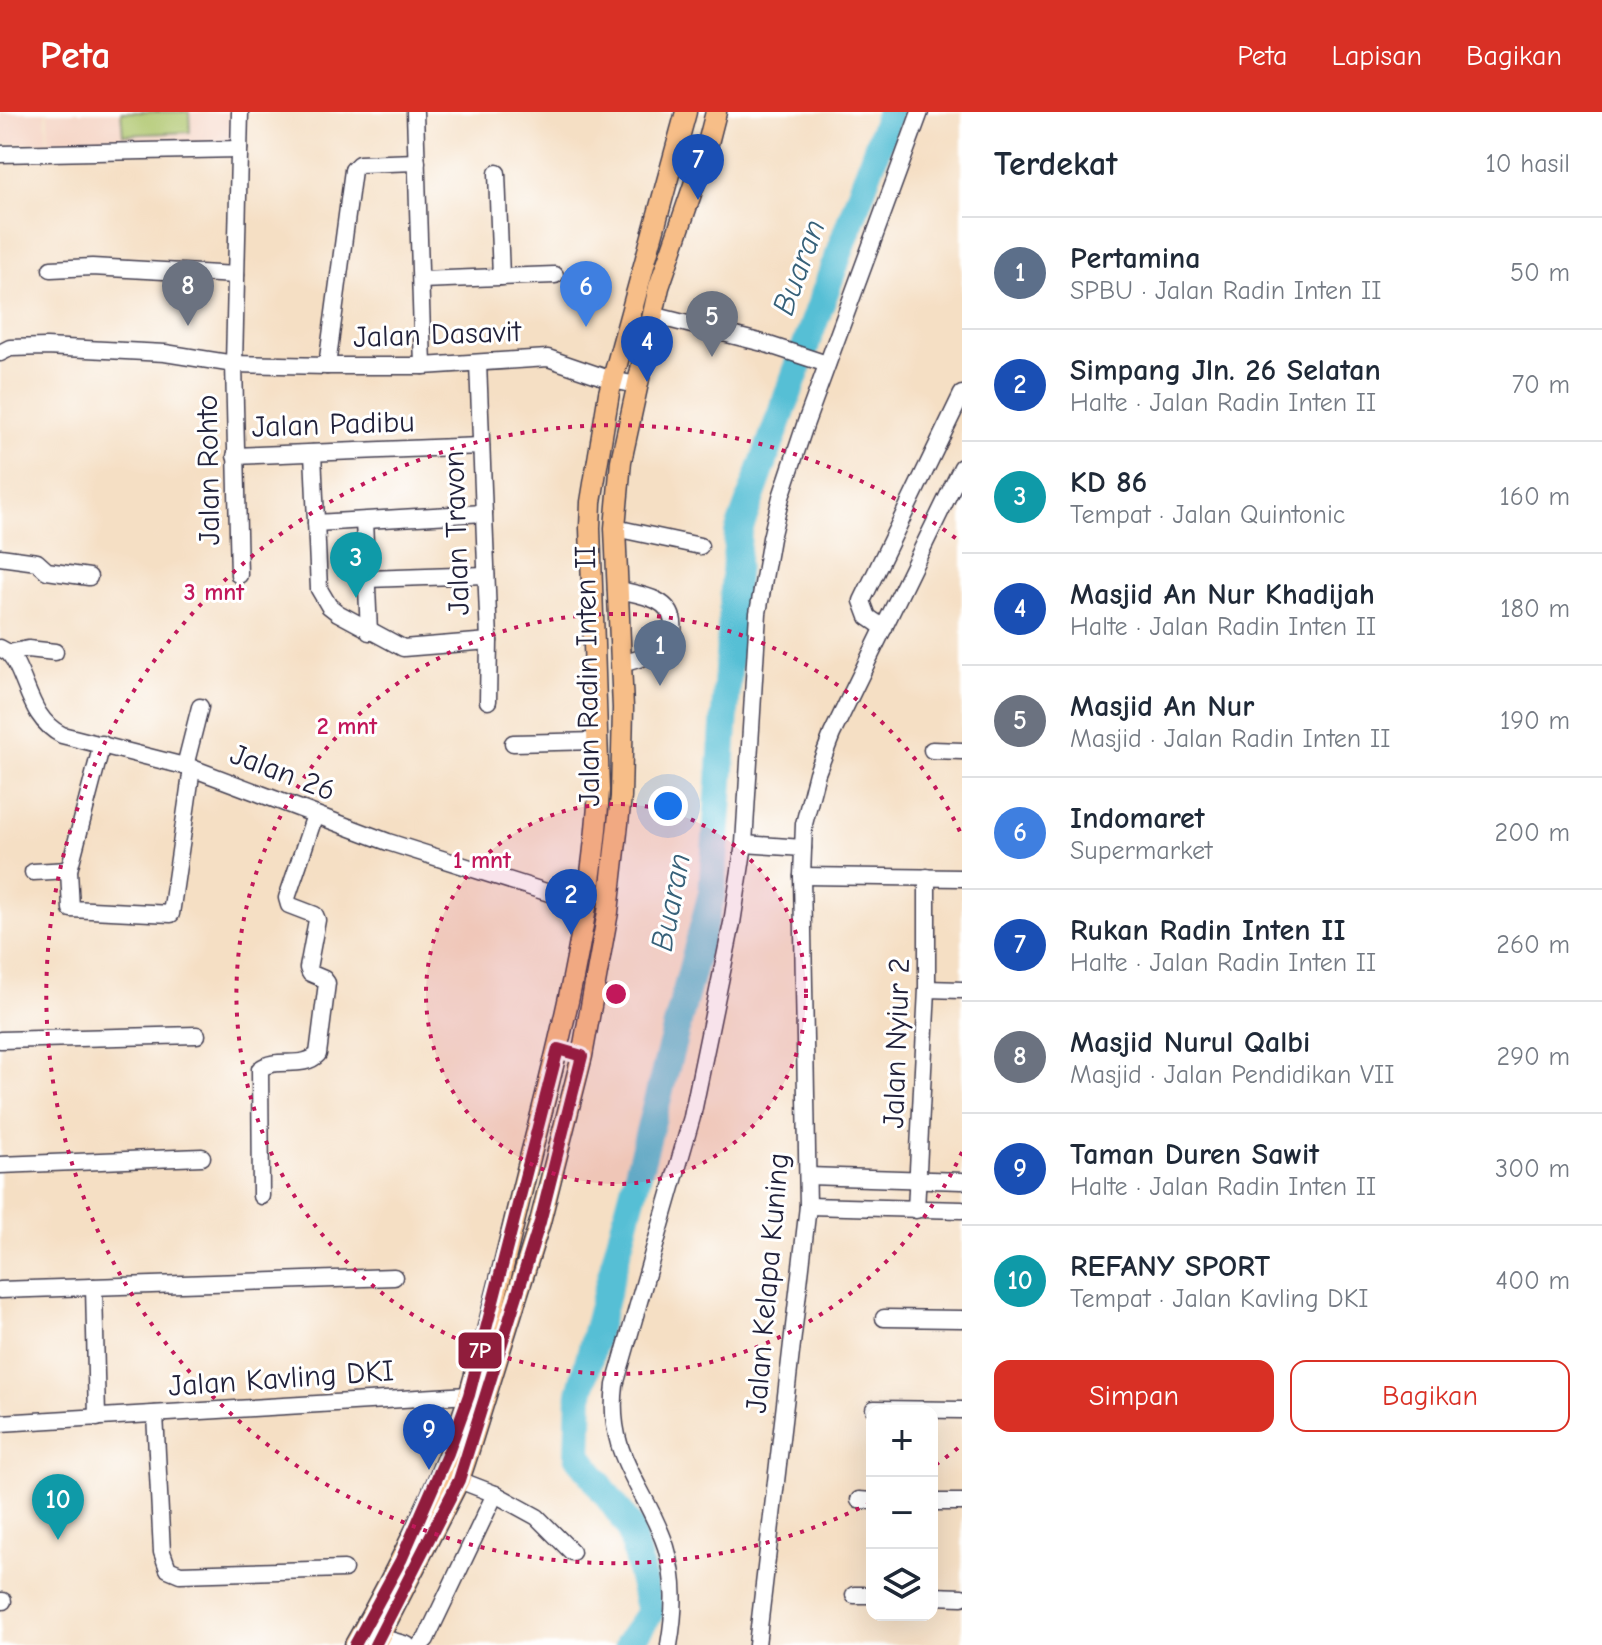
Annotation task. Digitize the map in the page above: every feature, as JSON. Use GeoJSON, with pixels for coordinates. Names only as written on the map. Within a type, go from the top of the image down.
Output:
{"type":"FeatureCollection","features":[{"type":"Feature","properties":{"kind":"main road","name":"Jalan Radin Inten II"},"geometry":{"type":"LineString","coordinates":[[355,1645],[401,1560],[448,1453],[469,1395],[558,1049],[587,905],[597,830],[598,741],[590,516],[612,380],[686,112]]}},
{"type":"Feature","properties":{"kind":"main road","name":"Jalan Radin Inten II"},"geometry":{"type":"LineString","coordinates":[[377,1641],[459,1480],[504,1346],[540,1222],[582,1056],[608,912],[621,797],[622,664],[615,528],[624,439],[659,287],[716,112]]}},
{"type":"Feature","properties":{"kind":"main road"},"geometry":{"type":"LineString","coordinates":[[558,1049],[582,1056]]}},
{"type":"Feature","properties":{"kind":"street","name":"Jalan Rohto"},"geometry":{"type":"LineString","coordinates":[[239,575],[234,364],[240,112]]}},
{"type":"Feature","properties":{"kind":"street"},"geometry":{"type":"LineString","coordinates":[[415,112],[423,366]]}},
{"type":"Feature","properties":{"kind":"street"},"geometry":{"type":"LineString","coordinates":[[669,1645],[675,1592],[671,1568],[659,1530],[616,1440],[612,1405],[615,1385],[692,1117],[709,1041],[744,844],[749,734],[763,579],[781,497],[823,362],[920,112]]}},
{"type":"Feature","properties":{"kind":"street"},"geometry":{"type":"LineString","coordinates":[[0,154],[239,149]]}},
{"type":"Feature","properties":{"kind":"street"},"geometry":{"type":"LineString","coordinates":[[327,366],[353,170],[359,164],[417,162]]}},
{"type":"Feature","properties":{"kind":"street"},"geometry":{"type":"LineString","coordinates":[[497,173],[501,277]]}},
{"type":"Feature","properties":{"kind":"street"},"geometry":{"type":"LineString","coordinates":[[51,269],[92,267],[236,275]]}},
{"type":"Feature","properties":{"kind":"street"},"geometry":{"type":"LineString","coordinates":[[421,280],[555,275]]}},
{"type":"Feature","properties":{"kind":"street"},"geometry":{"type":"LineString","coordinates":[[652,315],[763,343],[823,362]]}},
{"type":"Feature","properties":{"kind":"street","name":"Jalan Dasavit"},"geometry":{"type":"LineString","coordinates":[[0,353],[10,348],[29,346],[165,353],[234,364],[327,366],[423,366],[548,358],[612,380],[637,385]]}},
{"type":"Feature","properties":{"kind":"street","name":"Jalan Travon"},"geometry":{"type":"LineString","coordinates":[[478,363],[489,641],[488,701]]}},
{"type":"Feature","properties":{"kind":"street"},"geometry":{"type":"LineString","coordinates":[[884,628],[868,617],[862,601],[962,394]]}},
{"type":"Feature","properties":{"kind":"street","name":"Jalan Padibu"},"geometry":{"type":"LineString","coordinates":[[235,456],[481,446]]}},
{"type":"Feature","properties":{"kind":"street"},"geometry":{"type":"LineString","coordinates":[[313,453],[321,595],[329,606],[369,632],[403,648],[489,641]]}},
{"type":"Feature","properties":{"kind":"street","name":"Jalan Kelapa Kuning"},"geometry":{"type":"LineString","coordinates":[[757,1645],[808,1206],[802,876],[804,824],[817,773],[832,734],[962,467]]}},
{"type":"Feature","properties":{"kind":"street"},"geometry":{"type":"LineString","coordinates":[[316,523],[484,513]]}},
{"type":"Feature","properties":{"kind":"street"},"geometry":{"type":"LineString","coordinates":[[364,521],[369,632]]}},
{"type":"Feature","properties":{"kind":"street"},"geometry":{"type":"LineString","coordinates":[[615,528],[700,546]]}},
{"type":"Feature","properties":{"kind":"street"},"geometry":{"type":"LineString","coordinates":[[0,557],[37,562],[41,569],[47,571],[89,577]]}},
{"type":"Feature","properties":{"kind":"street"},"geometry":{"type":"LineString","coordinates":[[367,579],[486,575]]}},
{"type":"Feature","properties":{"kind":"street"},"geometry":{"type":"LineString","coordinates":[[616,589],[657,600],[669,610],[673,623],[673,634],[668,643],[654,653],[622,664]]}},
{"type":"Feature","properties":{"kind":"street"},"geometry":{"type":"LineString","coordinates":[[5,650],[55,652]]}},
{"type":"Feature","properties":{"kind":"street","name":"Jalan 26"},"geometry":{"type":"LineString","coordinates":[[5,650],[43,723],[62,735],[189,767],[450,864],[587,905]]}},
{"type":"Feature","properties":{"kind":"street"},"geometry":{"type":"LineString","coordinates":[[102,744],[69,870],[71,909],[170,914],[200,707]]}},
{"type":"Feature","properties":{"kind":"street"},"geometry":{"type":"LineString","coordinates":[[513,743],[598,741]]}},
{"type":"Feature","properties":{"kind":"street"},"geometry":{"type":"LineString","coordinates":[[932,750],[962,751]]}},
{"type":"Feature","properties":{"kind":"street"},"geometry":{"type":"LineString","coordinates":[[261,1196],[260,1069],[264,1065],[307,1062],[318,1054],[327,983],[310,973],[308,968],[317,920],[315,915],[289,905],[287,898],[315,815]]}},
{"type":"Feature","properties":{"kind":"street"},"geometry":{"type":"LineString","coordinates":[[744,844],[803,848]]}},
{"type":"Feature","properties":{"kind":"street"},"geometry":{"type":"LineString","coordinates":[[33,872],[69,870]]}},
{"type":"Feature","properties":{"kind":"street"},"geometry":{"type":"LineString","coordinates":[[802,876],[962,878]]}},
{"type":"Feature","properties":{"kind":"street","name":"Jalan Nyiur 2"},"geometry":{"type":"LineString","coordinates":[[916,1210],[927,989],[927,877]]}},
{"type":"Feature","properties":{"kind":"street"},"geometry":{"type":"LineString","coordinates":[[927,989],[962,990]]}},
{"type":"Feature","properties":{"kind":"street"},"geometry":{"type":"LineString","coordinates":[[0,1040],[197,1035]]}},
{"type":"Feature","properties":{"kind":"street"},"geometry":{"type":"LineString","coordinates":[[0,1165],[202,1157]]}},
{"type":"Feature","properties":{"kind":"street"},"geometry":{"type":"LineString","coordinates":[[808,1176],[962,1181]]}},
{"type":"Feature","properties":{"kind":"street"},"geometry":{"type":"LineString","coordinates":[[808,1206],[962,1210]]}},
{"type":"Feature","properties":{"kind":"street"},"geometry":{"type":"LineString","coordinates":[[0,1290],[394,1277]]}},
{"type":"Feature","properties":{"kind":"street"},"geometry":{"type":"LineString","coordinates":[[94,1287],[97,1418]]}},
{"type":"Feature","properties":{"kind":"street"},"geometry":{"type":"LineString","coordinates":[[884,1318],[962,1319]]}},
{"type":"Feature","properties":{"kind":"street","name":"Jalan Kavling DKI"},"geometry":{"type":"LineString","coordinates":[[0,1423],[469,1395]]}},
{"type":"Feature","properties":{"kind":"street"},"geometry":{"type":"LineString","coordinates":[[938,1410],[962,1410]]}},
{"type":"Feature","properties":{"kind":"street"},"geometry":{"type":"LineString","coordinates":[[155,1414],[162,1552],[168,1569],[180,1574],[344,1569]]}},
{"type":"Feature","properties":{"kind":"street"},"geometry":{"type":"LineString","coordinates":[[459,1480],[495,1494],[537,1517],[572,1552]]}},
{"type":"Feature","properties":{"kind":"street"},"geometry":{"type":"LineString","coordinates":[[420,1645],[426,1639],[495,1494]]}},
{"type":"Feature","properties":{"kind":"street"},"geometry":{"type":"LineString","coordinates":[[938,1502],[962,1502]]}},
{"type":"Feature","properties":{"kind":"street"},"geometry":{"type":"LineString","coordinates":[[854,1595],[866,1595]]}},
{"type":"Feature","properties":{"kind":"street"},"geometry":{"type":"LineString","coordinates":[[938,1596],[962,1597]]}},
{"type":"Feature","properties":{"kind":"street"},"geometry":{"type":"LineString","coordinates":[[377,1641],[407,1645]]}},
{"type":"Feature","properties":{"kind":"shaded area"},"geometry":{"type":"Polygon","coordinates":[[[0,112],[45,112],[47,143],[0,144],[0,112]]]}},
{"type":"Feature","properties":{"kind":"shaded area"},"geometry":{"type":"Polygon","coordinates":[[[48,112],[236,112],[234,145],[49,149],[48,112]]]}},
{"type":"Feature","properties":{"kind":"green space"},"geometry":{"type":"Polygon","coordinates":[[[121,112],[189,112],[190,132],[123,135],[121,112]]]}},
{"type":"Feature","properties":{"kind":"waterway","name":"Buaran"},"geometry":{"type":"LineString","coordinates":[[628,1645],[650,1612],[630,1527],[578,1455],[580,1393],[712,893],[738,533],[890,112]]}},
{"type":"Feature","properties":{"kind":"transit line","name":"7P"},"geometry":{"type":"LineString","coordinates":[[355,1645],[401,1560],[448,1453],[469,1395],[558,1049],[582,1056],[540,1222],[459,1480],[375,1645]]}},
{"type":"Feature","properties":{"kind":"place","name":"Rukan Radin Inten II"},"geometry":{"type":"Point","coordinates":[698,200]}},
{"type":"Feature","properties":{"kind":"place","name":"Masjid Nurul Qalbi"},"geometry":{"type":"Point","coordinates":[188,326]}},
{"type":"Feature","properties":{"kind":"place","name":"Indomaret"},"geometry":{"type":"Point","coordinates":[586,327]}},
{"type":"Feature","properties":{"kind":"place","name":"Masjid An Nur"},"geometry":{"type":"Point","coordinates":[712,357]}},
{"type":"Feature","properties":{"kind":"place","name":"Masjid An Nur Khadijah"},"geometry":{"type":"Point","coordinates":[647,382]}},
{"type":"Feature","properties":{"kind":"place","name":"KD 86"},"geometry":{"type":"Point","coordinates":[356,598]}},
{"type":"Feature","properties":{"kind":"place","name":"Pertamina"},"geometry":{"type":"Point","coordinates":[660,686]}},
{"type":"Feature","properties":{"kind":"place","name":"Simpang Jln. 26 Selatan"},"geometry":{"type":"Point","coordinates":[571,935]}},
{"type":"Feature","properties":{"kind":"place","name":"Taman Duren Sawit"},"geometry":{"type":"Point","coordinates":[429,1470]}},
{"type":"Feature","properties":{"kind":"place","name":"REFANY SPORT"},"geometry":{"type":"Point","coordinates":[58,1540]}}]}
